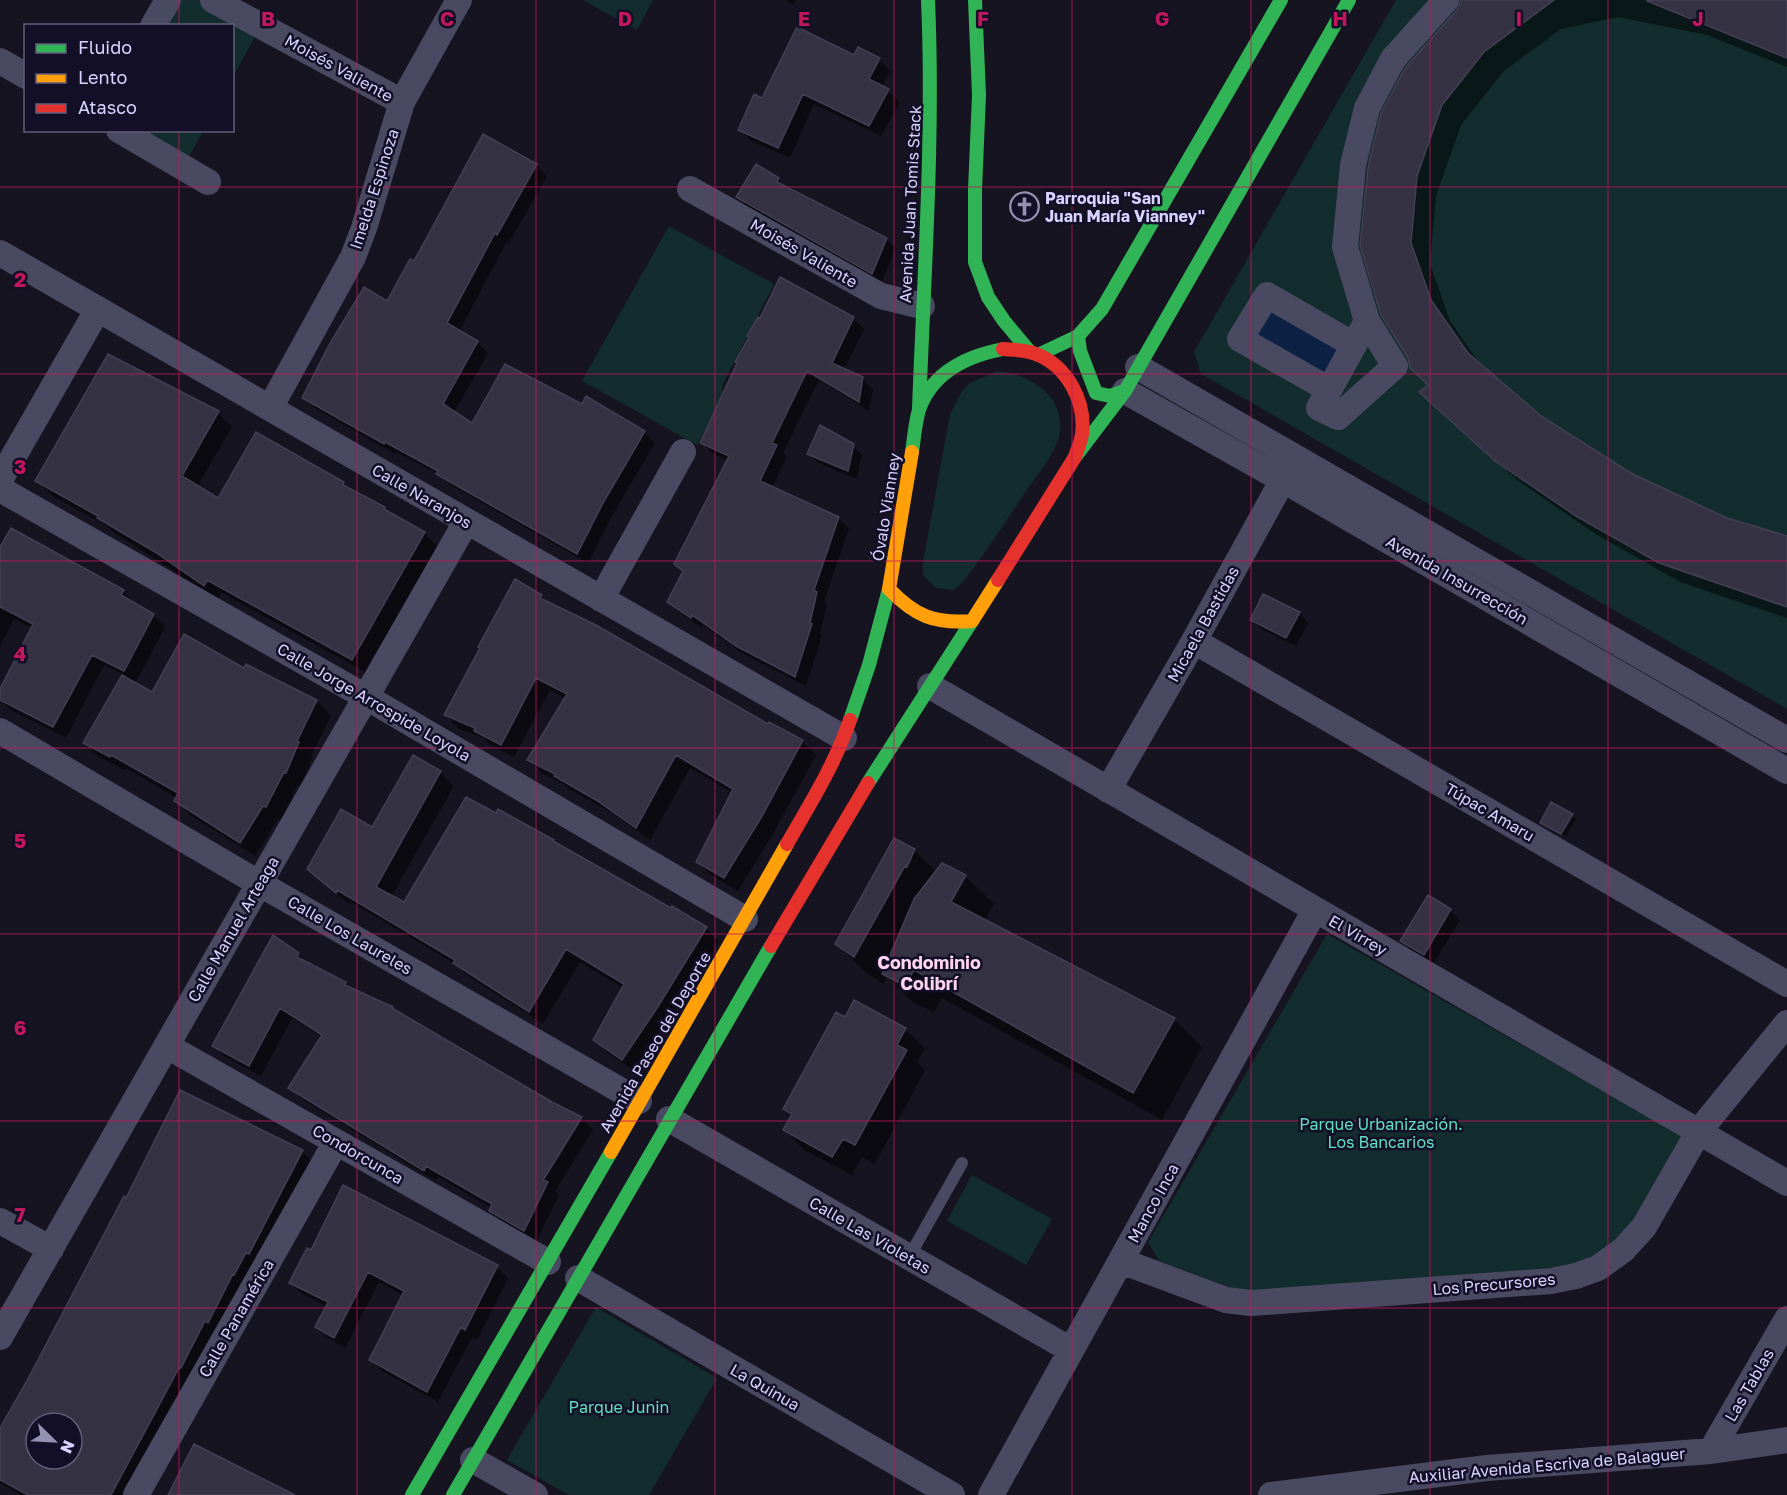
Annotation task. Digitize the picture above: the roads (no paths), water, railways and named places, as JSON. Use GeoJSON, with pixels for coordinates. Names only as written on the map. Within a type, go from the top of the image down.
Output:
{"type":"FeatureCollection","features":[{"type":"Feature","properties":{"kind":"main road","name":"Avenida Juan Tomis Stack"},"geometry":{"type":"LineString","coordinates":[[919,411],[931,147],[931,48],[928,0]]}},
{"type":"Feature","properties":{"kind":"main road"},"geometry":{"type":"LineString","coordinates":[[975,0],[979,95],[975,262],[988,297],[1004,321],[1034,354],[1059,368],[1074,387],[1082,410],[1082,434],[1075,457]]}},
{"type":"Feature","properties":{"kind":"main road"},"geometry":{"type":"LineString","coordinates":[[1034,354],[1078,336],[1102,309],[1281,0]]}},
{"type":"Feature","properties":{"kind":"main road"},"geometry":{"type":"LineString","coordinates":[[453,1495],[669,1119],[847,816],[1075,457],[1125,391],[1349,0]]}},
{"type":"Feature","properties":{"kind":"main road"},"geometry":{"type":"LineString","coordinates":[[1078,336],[1080,351],[1096,393],[1112,398],[1125,391]]}},
{"type":"Feature","properties":{"kind":"main road","name":"Óvalo Vianney"},"geometry":{"type":"LineString","coordinates":[[889,589],[919,411],[932,386],[951,366],[976,354],[1003,349],[1034,354]]}},
{"type":"Feature","properties":{"kind":"main road"},"geometry":{"type":"LineString","coordinates":[[889,589],[917,614],[935,621],[953,623],[972,621]]}},
{"type":"Feature","properties":{"kind":"main road","name":"Avenida Paseo del Deporte"},"geometry":{"type":"LineString","coordinates":[[412,1495],[815,795],[844,738],[869,665],[889,589]]}},
{"type":"Feature","properties":{"kind":"street"},"geometry":{"type":"LineString","coordinates":[[154,24],[168,0]]}},
{"type":"Feature","properties":{"kind":"street","name":"Moisés Valiente"},"geometry":{"type":"LineString","coordinates":[[213,0],[402,102]]}},
{"type":"Feature","properties":{"kind":"street","name":"Imelda Espinoza"},"geometry":{"type":"LineString","coordinates":[[270,408],[353,258],[402,102],[459,0]]}},
{"type":"Feature","properties":{"kind":"street"},"geometry":{"type":"LineString","coordinates":[[1367,321],[1319,408],[1338,417],[1395,366],[1367,321],[1345,247],[1353,165],[1367,108],[1394,59],[1446,0]]}},
{"type":"Feature","properties":{"kind":"street"},"geometry":{"type":"LineString","coordinates":[[0,61],[24,75]]}},
{"type":"Feature","properties":{"kind":"street"},"geometry":{"type":"LineString","coordinates":[[122,132],[208,182]]}},
{"type":"Feature","properties":{"kind":"street","name":"Moisés Valiente"},"geometry":{"type":"LineString","coordinates":[[690,189],[880,296],[922,306]]}},
{"type":"Feature","properties":{"kind":"street","name":"Calle Naranjos"},"geometry":{"type":"LineString","coordinates":[[0,253],[844,738]]}},
{"type":"Feature","properties":{"kind":"street"},"geometry":{"type":"LineString","coordinates":[[1328,389],[1240,339],[1267,295],[1354,345]]}},
{"type":"Feature","properties":{"kind":"street"},"geometry":{"type":"LineString","coordinates":[[0,480],[98,309]]}},
{"type":"Feature","properties":{"kind":"street","name":"Avenida Insurrección"},"geometry":{"type":"LineString","coordinates":[[1138,367],[1787,740]]}},
{"type":"Feature","properties":{"kind":"street","name":"Avenida Insurrección"},"geometry":{"type":"LineString","coordinates":[[1125,391],[1787,771]]}},
{"type":"Feature","properties":{"kind":"street"},"geometry":{"type":"LineString","coordinates":[[601,599],[683,452]]}},
{"type":"Feature","properties":{"kind":"street","name":"Micaela Bastidas"},"geometry":{"type":"LineString","coordinates":[[1108,790],[1296,457]]}},
{"type":"Feature","properties":{"kind":"street","name":"Calle Jorge Arrospide Loyola"},"geometry":{"type":"LineString","coordinates":[[0,489],[366,697],[745,919]]}},
{"type":"Feature","properties":{"kind":"street","name":"Calle Manuel Arteaga"},"geometry":{"type":"LineString","coordinates":[[0,1337],[466,522]]}},
{"type":"Feature","properties":{"kind":"street","name":"Túpac Amaru"},"geometry":{"type":"LineString","coordinates":[[1194,641],[1787,984]]}},
{"type":"Feature","properties":{"kind":"street","name":"El Virrey"},"geometry":{"type":"LineString","coordinates":[[930,686],[1787,1183]]}},
{"type":"Feature","properties":{"kind":"street","name":"Calle Los Laureles"},"geometry":{"type":"LineString","coordinates":[[0,731],[260,884],[639,1101]]}},
{"type":"Feature","properties":{"kind":"street","name":"Manco Inca"},"geometry":{"type":"LineString","coordinates":[[991,1495],[1315,910]]}},
{"type":"Feature","properties":{"kind":"street","name":"Los Precursores"},"geometry":{"type":"LineString","coordinates":[[1121,1260],[1226,1300],[1251,1302],[1551,1281],[1576,1276],[1598,1268],[1623,1250],[1644,1227],[1699,1131],[1787,1023]]}},
{"type":"Feature","properties":{"kind":"street","name":"Condorcunca"},"geometry":{"type":"LineString","coordinates":[[167,1046],[548,1262]]}},
{"type":"Feature","properties":{"kind":"street","name":"Calle Las Violetas"},"geometry":{"type":"LineString","coordinates":[[669,1119],[1071,1350]]}},
{"type":"Feature","properties":{"kind":"street","name":"Calle Panamérica"},"geometry":{"type":"LineString","coordinates":[[136,1495],[336,1142]]}},
{"type":"Feature","properties":{"kind":"street"},"geometry":{"type":"LineString","coordinates":[[0,1221],[51,1249]]}},
{"type":"Feature","properties":{"kind":"street","name":"La Quinua"},"geometry":{"type":"LineString","coordinates":[[578,1278],[952,1495]]}},
{"type":"Feature","properties":{"kind":"street","name":"Las Tablas"},"geometry":{"type":"LineString","coordinates":[[1711,1450],[1787,1319]]}},
{"type":"Feature","properties":{"kind":"street","name":"Auxiliar Avenida Escriva de Balaguer"},"geometry":{"type":"LineString","coordinates":[[1271,1495],[1487,1468],[1711,1450],[1787,1440]]}},
{"type":"Feature","properties":{"kind":"street"},"geometry":{"type":"LineString","coordinates":[[473,1460],[535,1495]]}},
{"type":"Feature","properties":{"kind":"lane"},"geometry":{"type":"LineString","coordinates":[[909,1257],[962,1163]]}},
{"type":"Feature","properties":{"kind":"water"},"geometry":{"type":"Polygon","coordinates":[[[1272,304],[1345,348],[1324,384],[1251,340],[1272,304]]]}},
{"type":"Feature","properties":{"kind":"place","name":"Parroquia \"San Juan María Vianney\""},"geometry":{"type":"Point","coordinates":[1024,207]}},
{"type":"Feature","properties":{"kind":"district","name":"Condominio Colibrí"},"geometry":{"type":"Point","coordinates":[929,973]}},
{"type":"Feature","properties":{"kind":"park label","name":"Parque Urbanización. Los Bancarios"},"geometry":{"type":"Point","coordinates":[1381,1133]}},
{"type":"Feature","properties":{"kind":"park label","name":"Parque Junin"},"geometry":{"type":"Point","coordinates":[619,1407]}}]}
